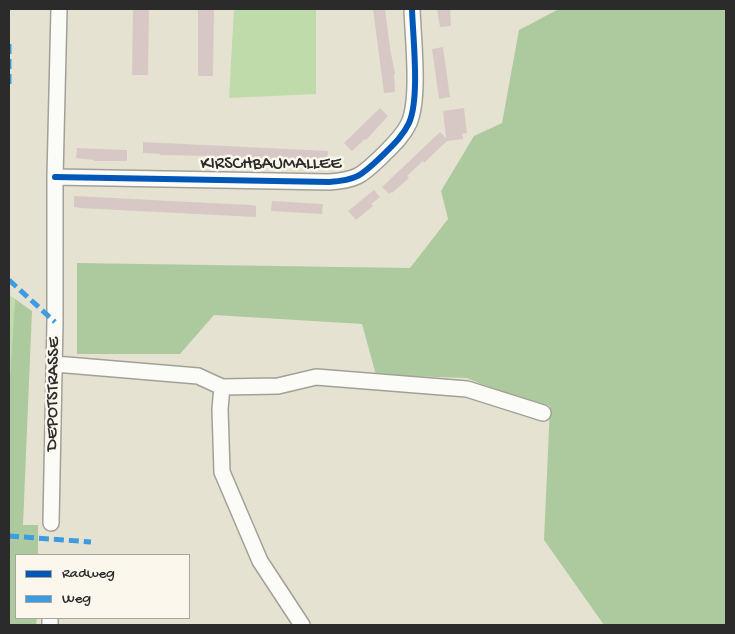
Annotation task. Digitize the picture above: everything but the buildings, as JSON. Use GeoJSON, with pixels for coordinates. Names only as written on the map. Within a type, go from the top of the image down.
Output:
{"type":"FeatureCollection","features":[{"type":"Feature","properties":{"kind":"street","name":"DEPOTSTRASSE"},"geometry":{"type":"LineString","coordinates":[[50,523],[59,9]]}},
{"type":"Feature","properties":{"kind":"street","name":"KIRSCHBAUMALLEE"},"geometry":{"type":"LineString","coordinates":[[55,177],[329,182],[356,178],[367,171],[394,145],[409,124],[415,95],[412,9]]}},
{"type":"Feature","properties":{"kind":"street"},"geometry":{"type":"LineString","coordinates":[[54,364],[198,376],[222,387],[278,386],[316,378],[466,389],[543,413]]}},
{"type":"Feature","properties":{"kind":"street"},"geometry":{"type":"LineString","coordinates":[[222,387],[220,409],[222,472],[260,561],[302,625]]}},
{"type":"Feature","properties":{"kind":"green space"},"geometry":{"type":"Polygon","coordinates":[[[234,9],[316,9],[316,94],[229,98],[234,9]]]}},
{"type":"Feature","properties":{"kind":"green space"},"geometry":{"type":"Polygon","coordinates":[[[559,9],[726,9],[726,625],[604,625],[544,540],[550,406],[500,392],[467,378],[376,375],[362,324],[214,315],[180,354],[77,354],[77,263],[410,268],[448,219],[441,191],[474,136],[502,123],[519,30],[559,9]]]}},
{"type":"Feature","properties":{"kind":"green space"},"geometry":{"type":"Polygon","coordinates":[[[9,295],[15,299],[9,392],[9,295]]]}},
{"type":"Feature","properties":{"kind":"green space"},"geometry":{"type":"Polygon","coordinates":[[[15,299],[32,311],[23,525],[38,525],[38,554],[15,554],[15,619],[37,619],[36,625],[9,625],[9,392],[15,299]]]}},
{"type":"Feature","properties":{"kind":"marked path"},"geometry":{"type":"LineString","coordinates":[[9,44],[9,88]]}},
{"type":"Feature","properties":{"kind":"marked path"},"geometry":{"type":"LineString","coordinates":[[9,280],[55,322]]}},
{"type":"Feature","properties":{"kind":"marked path"},"geometry":{"type":"LineString","coordinates":[[9,536],[91,542]]}},
{"type":"Feature","properties":{"kind":"cycle path"},"geometry":{"type":"LineString","coordinates":[[55,177],[329,182],[353,178],[369,168],[393,145],[409,123],[415,84],[412,9]]}}]}
